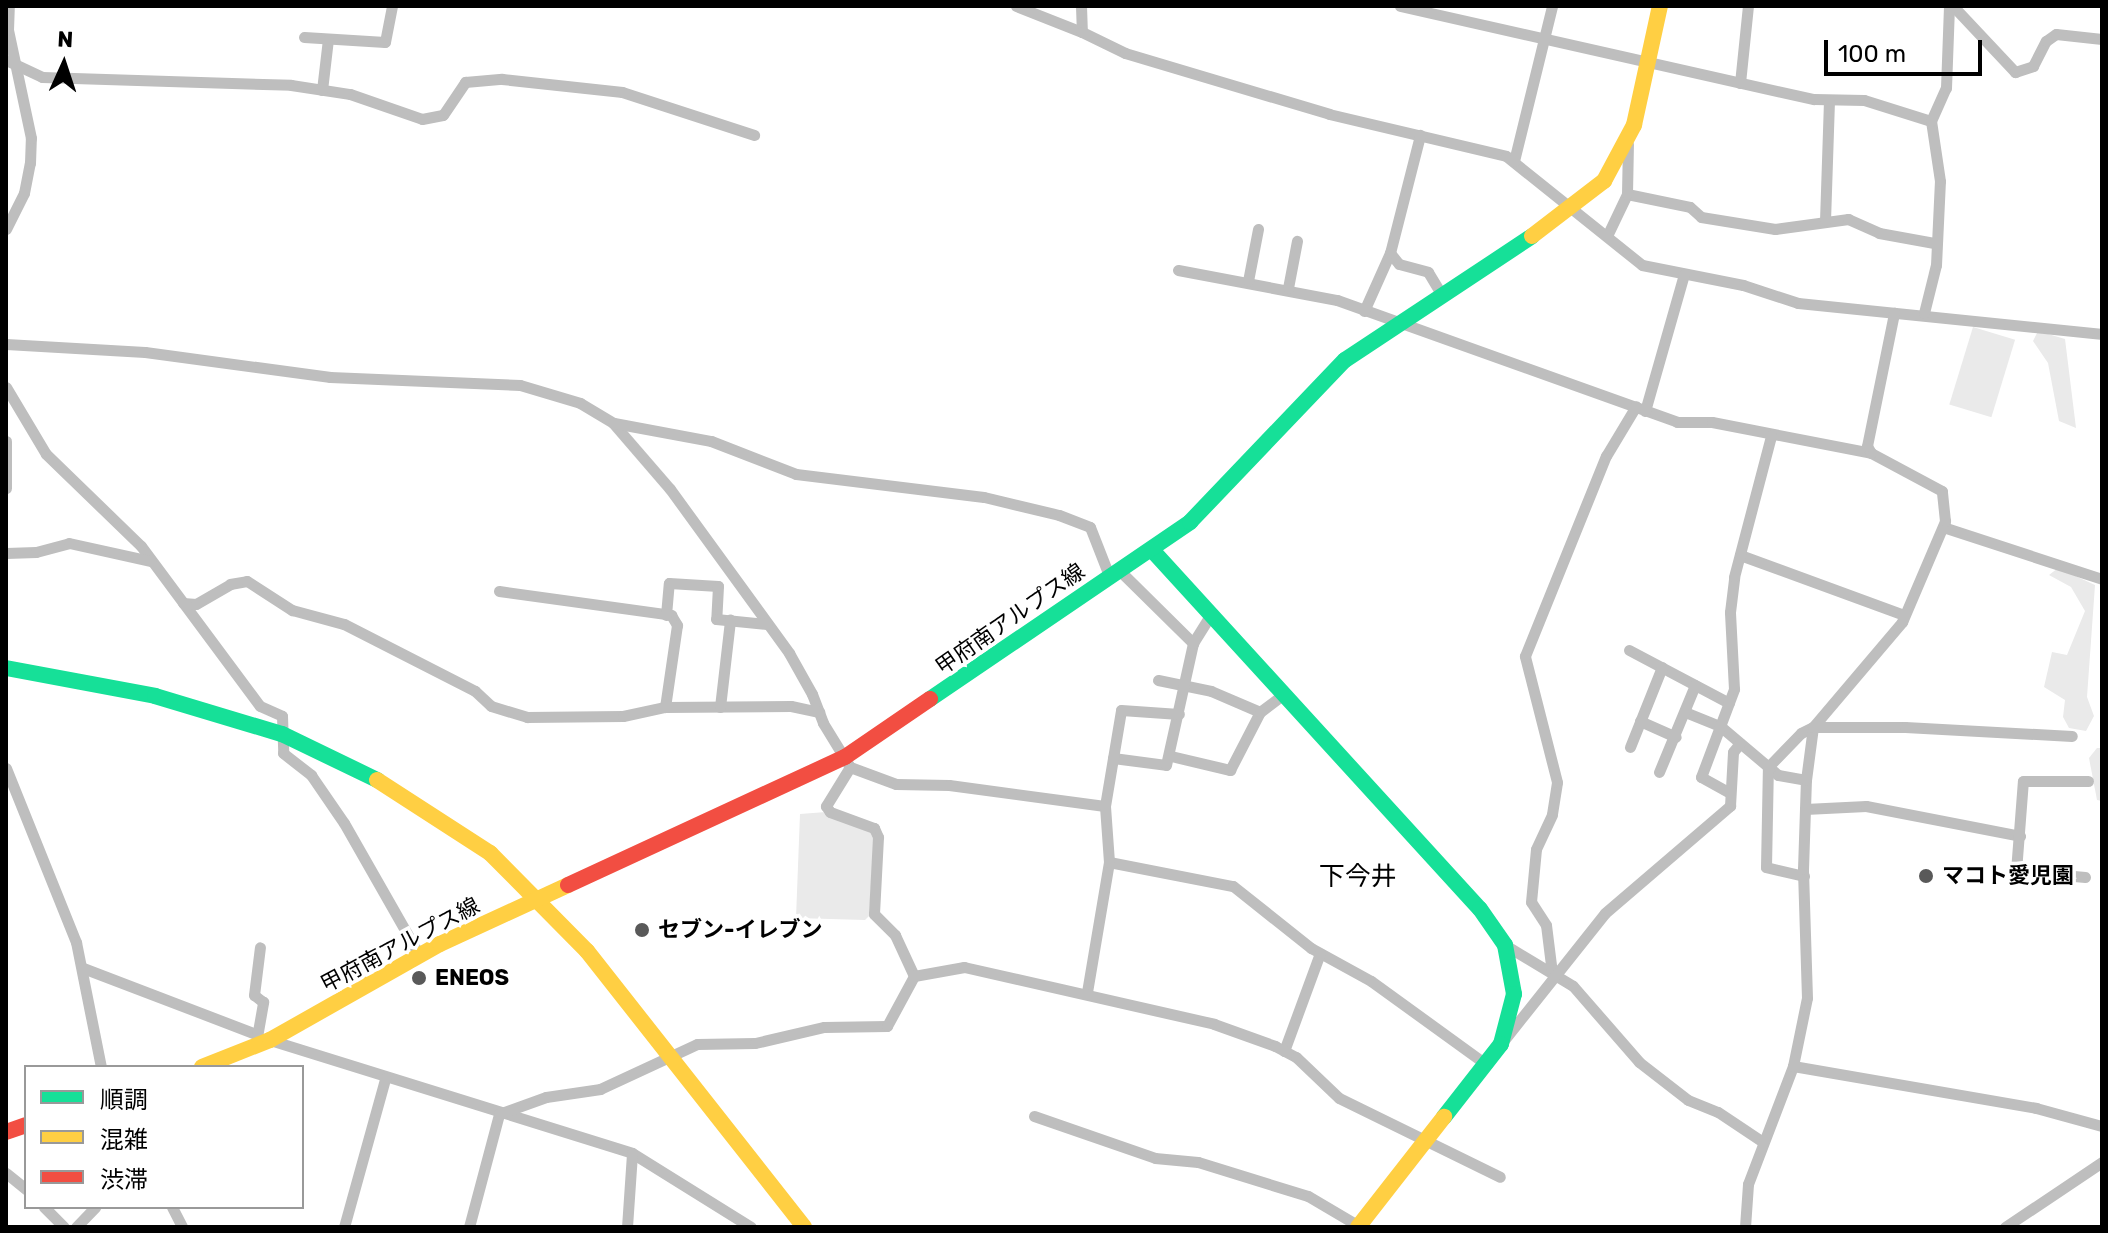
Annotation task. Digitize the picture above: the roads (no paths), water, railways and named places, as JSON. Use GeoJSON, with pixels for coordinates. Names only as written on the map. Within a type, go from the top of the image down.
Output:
{"type":"FeatureCollection","features":[{"type":"Feature","properties":{"kind":"street"},"geometry":{"type":"LineString","coordinates":[[7,226],[24,193],[31,138],[10,63],[9,6]]}},
{"type":"Feature","properties":{"kind":"street"},"geometry":{"type":"LineString","coordinates":[[304,37],[385,42],[392,6]]}},
{"type":"Feature","properties":{"kind":"street"},"geometry":{"type":"LineString","coordinates":[[1016,6],[1125,53],[1329,114],[1493,151],[1514,161],[1575,207],[1632,260],[1798,303],[1924,313],[1960,322],[2102,334]]}},
{"type":"Feature","properties":{"kind":"street"},"geometry":{"type":"LineString","coordinates":[[1081,6],[1082,32]]}},
{"type":"Feature","properties":{"kind":"street"},"geometry":{"type":"LineString","coordinates":[[1400,6],[1649,65],[1829,100],[1864,100],[1931,121]]}},
{"type":"Feature","properties":{"kind":"street"},"geometry":{"type":"LineString","coordinates":[[1514,161],[1552,6]]}},
{"type":"Feature","properties":{"kind":"street","name":"甲府南アルプス線"},"geometry":{"type":"LineString","coordinates":[[213,1065],[234,1061],[262,1040],[420,956],[848,762],[1152,550],[1214,502],[1325,378],[1400,322],[1575,207],[1613,170],[1628,144],[1649,65],[1660,6]]}},
{"type":"Feature","properties":{"kind":"street"},"geometry":{"type":"LineString","coordinates":[[1740,83],[1748,6]]}},
{"type":"Feature","properties":{"kind":"street"},"geometry":{"type":"LineString","coordinates":[[1951,6],[2015,72],[2033,66],[2046,41],[2056,34],[2102,39]]}},
{"type":"Feature","properties":{"kind":"street"},"geometry":{"type":"LineString","coordinates":[[1924,313],[1936,265],[1934,243],[1940,181],[1931,121],[1946,88],[1951,6]]}},
{"type":"Feature","properties":{"kind":"street"},"geometry":{"type":"LineString","coordinates":[[322,90],[328,39]]}},
{"type":"Feature","properties":{"kind":"street"},"geometry":{"type":"LineString","coordinates":[[10,63],[42,77],[247,82],[322,90],[436,119],[465,82],[502,79],[622,92],[754,135]]}},
{"type":"Feature","properties":{"kind":"street"},"geometry":{"type":"LineString","coordinates":[[1825,221],[1829,100]]}},
{"type":"Feature","properties":{"kind":"street"},"geometry":{"type":"LineString","coordinates":[[1364,311],[1390,253],[1420,135]]}},
{"type":"Feature","properties":{"kind":"street"},"geometry":{"type":"LineString","coordinates":[[1607,236],[1627,194],[1628,144]]}},
{"type":"Feature","properties":{"kind":"street"},"geometry":{"type":"LineString","coordinates":[[1627,194],[1690,207],[1701,217],[1775,229],[1848,219],[1879,233],[1934,243]]}},
{"type":"Feature","properties":{"kind":"street"},"geometry":{"type":"LineString","coordinates":[[1248,281],[1258,229]]}},
{"type":"Feature","properties":{"kind":"street"},"geometry":{"type":"LineString","coordinates":[[1288,288],[1297,241]]}},
{"type":"Feature","properties":{"kind":"street"},"geometry":{"type":"LineString","coordinates":[[1390,253],[1399,264],[1428,272],[1442,295]]}},
{"type":"Feature","properties":{"kind":"street"},"geometry":{"type":"LineString","coordinates":[[1178,270],[1288,288],[1364,311],[1677,422],[1712,422],[1771,436],[1871,453],[1942,491],[1943,527],[1904,615],[1813,727],[1768,767],[1766,867],[1804,876]]}},
{"type":"Feature","properties":{"kind":"street"},"geometry":{"type":"LineString","coordinates":[[1555,974],[1546,925],[1531,902],[1536,849],[1552,814],[1557,782],[1525,656],[1606,456],[1640,408],[1684,274]]}},
{"type":"Feature","properties":{"kind":"street"},"geometry":{"type":"LineString","coordinates":[[1871,453],[1866,436],[1894,313]]}},
{"type":"Feature","properties":{"kind":"street"},"geometry":{"type":"LineString","coordinates":[[6,344],[145,352],[330,377],[520,385],[580,403],[613,423],[670,489],[789,653],[848,762],[896,784],[949,785],[1105,806]]}},
{"type":"Feature","properties":{"kind":"street"},"geometry":{"type":"LineString","coordinates":[[6,387],[46,454],[152,561],[260,706],[282,716],[283,753],[311,775],[344,823],[420,956]]}},
{"type":"Feature","properties":{"kind":"street"},"geometry":{"type":"LineString","coordinates":[[613,423],[711,441],[796,474],[984,497],[1059,515],[1090,527],[1115,574],[1193,643]]}},
{"type":"Feature","properties":{"kind":"street"},"geometry":{"type":"LineString","coordinates":[[1730,793],[1701,777],[1729,703],[1736,675],[1730,612],[1740,555],[1771,436]]}},
{"type":"Feature","properties":{"kind":"street"},"geometry":{"type":"LineString","coordinates":[[6,441],[6,488]]}},
{"type":"Feature","properties":{"kind":"street"},"geometry":{"type":"LineString","coordinates":[[1943,527],[2102,579]]}},
{"type":"Feature","properties":{"kind":"street"},"geometry":{"type":"LineString","coordinates":[[6,553],[36,552],[69,543],[152,561]]}},
{"type":"Feature","properties":{"kind":"street"},"geometry":{"type":"LineString","coordinates":[[1152,550],[1480,909],[1505,945],[1514,994],[1501,1044]]}},
{"type":"Feature","properties":{"kind":"street"},"geometry":{"type":"LineString","coordinates":[[1740,555],[1904,615]]}},
{"type":"Feature","properties":{"kind":"street"},"geometry":{"type":"LineString","coordinates":[[183,603],[196,604],[230,584],[247,581],[284,607],[344,624],[475,691],[491,706],[516,714],[589,718],[665,707],[791,706],[819,712]]}},
{"type":"Feature","properties":{"kind":"street"},"geometry":{"type":"LineString","coordinates":[[666,615],[669,583],[718,586],[716,619],[767,624]]}},
{"type":"Feature","properties":{"kind":"street"},"geometry":{"type":"LineString","coordinates":[[499,591],[666,615],[677,625],[665,707]]}},
{"type":"Feature","properties":{"kind":"street"},"geometry":{"type":"LineString","coordinates":[[1113,758],[1166,765],[1171,756],[1193,643],[1212,613]]}},
{"type":"Feature","properties":{"kind":"street"},"geometry":{"type":"LineString","coordinates":[[720,707],[730,620]]}},
{"type":"Feature","properties":{"kind":"street"},"geometry":{"type":"LineString","coordinates":[[1629,650],[1729,703]]}},
{"type":"Feature","properties":{"kind":"street"},"geometry":{"type":"LineString","coordinates":[[1630,747],[1662,667]]}},
{"type":"Feature","properties":{"kind":"street"},"geometry":{"type":"LineString","coordinates":[[6,668],[155,696],[282,734],[364,772],[432,812],[490,853],[587,951],[804,1227]]}},
{"type":"Feature","properties":{"kind":"street"},"geometry":{"type":"LineString","coordinates":[[1158,680],[1184,685],[1260,712]]}},
{"type":"Feature","properties":{"kind":"street"},"geometry":{"type":"LineString","coordinates":[[1659,772],[1695,685]]}},
{"type":"Feature","properties":{"kind":"street"},"geometry":{"type":"LineString","coordinates":[[1171,756],[1230,770],[1260,712],[1284,694]]}},
{"type":"Feature","properties":{"kind":"street"},"geometry":{"type":"LineString","coordinates":[[1087,992],[1109,862],[1105,806],[1121,710],[1179,714]]}},
{"type":"Feature","properties":{"kind":"street"},"geometry":{"type":"LineString","coordinates":[[1685,712],[1720,726],[1778,775],[1806,780]]}},
{"type":"Feature","properties":{"kind":"street"},"geometry":{"type":"LineString","coordinates":[[1640,721],[1676,737]]}},
{"type":"Feature","properties":{"kind":"street"},"geometry":{"type":"LineString","coordinates":[[1813,727],[2072,736]]}},
{"type":"Feature","properties":{"kind":"street"},"geometry":{"type":"LineString","coordinates":[[1745,1227],[1748,1184],[1793,1066],[1807,998],[1805,809],[1813,727]]}},
{"type":"Feature","properties":{"kind":"street"},"geometry":{"type":"LineString","coordinates":[[1034,1116],[1155,1158],[1198,1162],[1308,1196],[1358,1226],[1605,913],[1730,806],[1733,752],[1740,743]]}},
{"type":"Feature","properties":{"kind":"street"},"geometry":{"type":"LineString","coordinates":[[848,762],[826,806],[830,812],[874,828],[878,837],[874,914],[895,935],[914,976]]}},
{"type":"Feature","properties":{"kind":"street"},"geometry":{"type":"LineString","coordinates":[[6,768],[10,792],[83,968],[101,1065]]}},
{"type":"Feature","properties":{"kind":"street"},"geometry":{"type":"LineString","coordinates":[[2085,877],[2016,871],[2023,781],[2088,781]]}},
{"type":"Feature","properties":{"kind":"street"},"geometry":{"type":"LineString","coordinates":[[1805,809],[1866,806],[2020,836]]}},
{"type":"Feature","properties":{"kind":"street"},"geometry":{"type":"LineString","coordinates":[[1109,862],[1233,886],[1320,953],[1371,981],[1487,1065]]}},
{"type":"Feature","properties":{"kind":"street"},"geometry":{"type":"LineString","coordinates":[[1505,945],[1555,974],[1596,1009],[1639,1062],[1688,1100],[1718,1112],[1763,1142]]}},
{"type":"Feature","properties":{"kind":"street"},"geometry":{"type":"LineString","coordinates":[[260,947],[254,995],[263,1002],[262,1040]]}},
{"type":"Feature","properties":{"kind":"street"},"geometry":{"type":"LineString","coordinates":[[1284,1051],[1320,953]]}},
{"type":"Feature","properties":{"kind":"street"},"geometry":{"type":"LineString","coordinates":[[914,976],[964,967],[1087,992],[1214,1024],[1284,1051],[1339,1098],[1425,1144],[1500,1177]]}},
{"type":"Feature","properties":{"kind":"street"},"geometry":{"type":"LineString","coordinates":[[83,968],[262,1040],[632,1153],[751,1227]]}},
{"type":"Feature","properties":{"kind":"street"},"geometry":{"type":"LineString","coordinates":[[499,1114],[546,1097],[600,1089],[697,1044],[755,1043],[824,1027],[887,1026],[914,976]]}},
{"type":"Feature","properties":{"kind":"street"},"geometry":{"type":"LineString","coordinates":[[1793,1066],[2036,1108],[2102,1126]]}},
{"type":"Feature","properties":{"kind":"street"},"geometry":{"type":"LineString","coordinates":[[344,1227],[385,1079]]}},
{"type":"Feature","properties":{"kind":"street"},"geometry":{"type":"LineString","coordinates":[[469,1227],[499,1114]]}},
{"type":"Feature","properties":{"kind":"street"},"geometry":{"type":"LineString","coordinates":[[627,1227],[632,1153]]}},
{"type":"Feature","properties":{"kind":"street"},"geometry":{"type":"LineString","coordinates":[[2005,1227],[2102,1162]]}},
{"type":"Feature","properties":{"kind":"street"},"geometry":{"type":"LineString","coordinates":[[6,1173],[24,1187]]}},
{"type":"Feature","properties":{"kind":"street"},"geometry":{"type":"LineString","coordinates":[[46,1209],[64,1227]]}},
{"type":"Feature","properties":{"kind":"street"},"geometry":{"type":"LineString","coordinates":[[76,1227],[93,1209]]}},
{"type":"Feature","properties":{"kind":"street"},"geometry":{"type":"LineString","coordinates":[[173,1209],[182,1227]]}},
{"type":"Feature","properties":{"kind":"place","name":"マコト愛児園"},"geometry":{"type":"Point","coordinates":[1926,876]}},
{"type":"Feature","properties":{"kind":"place","name":"セブン-イレブン"},"geometry":{"type":"Point","coordinates":[642,930]}},
{"type":"Feature","properties":{"kind":"place","name":"ENEOS"},"geometry":{"type":"Point","coordinates":[419,978]}},
{"type":"Feature","properties":{"kind":"district","name":"下今井"},"geometry":{"type":"Point","coordinates":[1358,877]}}]}
